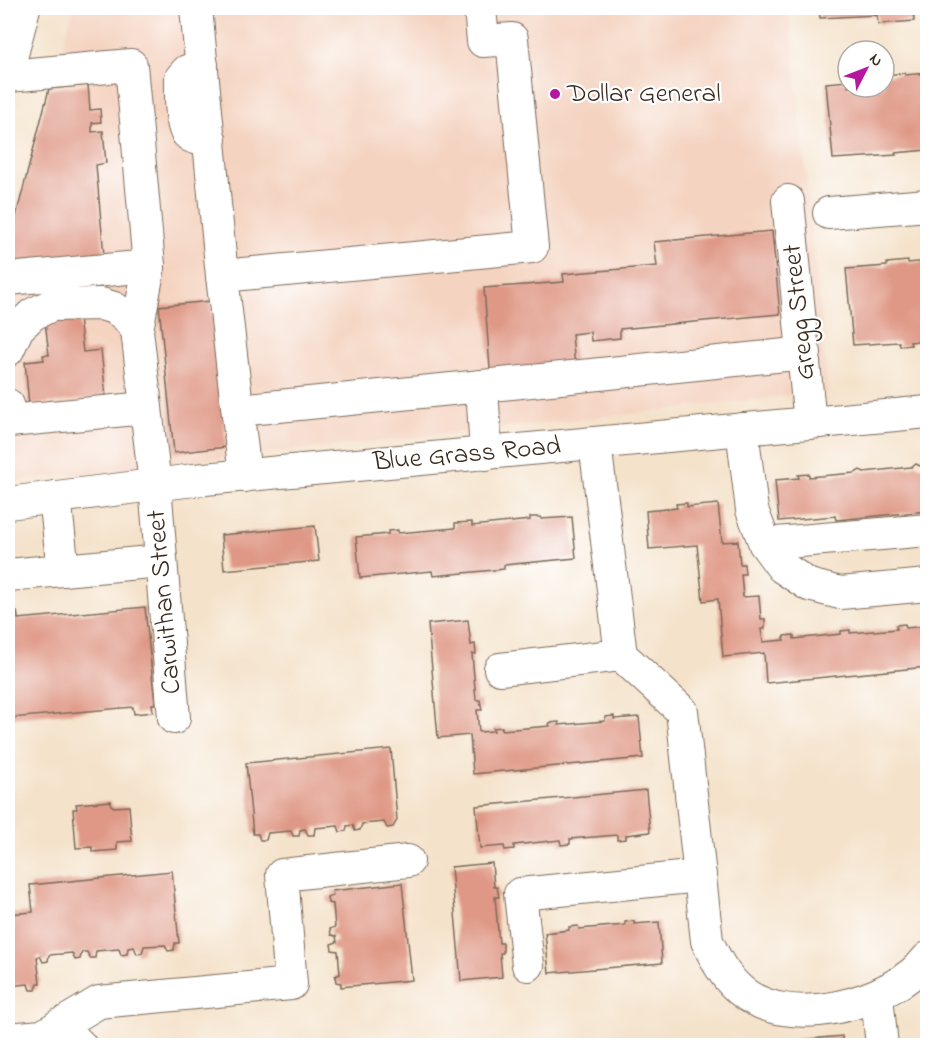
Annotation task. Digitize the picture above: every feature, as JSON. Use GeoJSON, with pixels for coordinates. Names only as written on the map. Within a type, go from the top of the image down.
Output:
{"type":"FeatureCollection","features":[{"type":"Feature","properties":{"kind":"street"},"geometry":{"type":"LineString","coordinates":[[196,8],[222,276],[245,476]]}},
{"type":"Feature","properties":{"kind":"street"},"geometry":{"type":"LineString","coordinates":[[222,276],[532,247],[512,39],[483,41],[480,8]]}},
{"type":"Feature","properties":{"kind":"street"},"geometry":{"type":"LineString","coordinates":[[8,69],[16,22]]}},
{"type":"Feature","properties":{"kind":"street","name":"Carwithan Street"},"geometry":{"type":"LineString","coordinates":[[8,76],[130,65],[149,266],[137,330],[155,485],[174,718]]}},
{"type":"Feature","properties":{"kind":"street","name":"Gregg Street"},"geometry":{"type":"LineString","coordinates":[[788,201],[805,353],[810,423]]}},
{"type":"Feature","properties":{"kind":"street"},"geometry":{"type":"LineString","coordinates":[[829,213],[927,205]]}},
{"type":"Feature","properties":{"kind":"street"},"geometry":{"type":"LineString","coordinates":[[8,279],[149,266]]}},
{"type":"Feature","properties":{"kind":"street"},"geometry":{"type":"LineString","coordinates":[[11,335],[33,314],[52,305],[87,303],[114,308],[125,315],[137,330]]}},
{"type":"Feature","properties":{"kind":"street"},"geometry":{"type":"LineString","coordinates":[[238,410],[805,353]]}},
{"type":"Feature","properties":{"kind":"street"},"geometry":{"type":"LineString","coordinates":[[482,386],[486,454]]}},
{"type":"Feature","properties":{"kind":"street"},"geometry":{"type":"LineString","coordinates":[[8,416],[146,408]]}},
{"type":"Feature","properties":{"kind":"street","name":"Blue Grass Road"},"geometry":{"type":"LineString","coordinates":[[8,503],[245,476],[927,412]]}},
{"type":"Feature","properties":{"kind":"street"},"geometry":{"type":"LineString","coordinates":[[742,429],[752,510],[765,544],[782,567],[809,585],[840,593],[927,585]]}},
{"type":"Feature","properties":{"kind":"street"},"geometry":{"type":"LineString","coordinates":[[595,443],[621,655],[682,711],[707,941],[720,969],[741,991],[768,1006],[798,1010],[827,1009],[877,996],[920,968],[927,958]]}},
{"type":"Feature","properties":{"kind":"street"},"geometry":{"type":"LineString","coordinates":[[55,497],[63,570]]}},
{"type":"Feature","properties":{"kind":"street"},"geometry":{"type":"LineString","coordinates":[[765,544],[927,530]]}},
{"type":"Feature","properties":{"kind":"street"},"geometry":{"type":"LineString","coordinates":[[8,575],[161,561]]}},
{"type":"Feature","properties":{"kind":"street"},"geometry":{"type":"LineString","coordinates":[[500,669],[621,655]]}},
{"type":"Feature","properties":{"kind":"street"},"geometry":{"type":"LineString","coordinates":[[8,1039],[70,1035],[99,1002],[291,984],[282,875],[408,861]]}},
{"type":"Feature","properties":{"kind":"street"},"geometry":{"type":"LineString","coordinates":[[528,965],[520,894],[700,876]]}},
{"type":"Feature","properties":{"kind":"street"},"geometry":{"type":"LineString","coordinates":[[877,996],[882,1046]]}},
{"type":"Feature","properties":{"kind":"shaded area"},"geometry":{"type":"Polygon","coordinates":[[[73,8],[789,8],[828,392],[8,482],[8,252],[73,8]]]}},
{"type":"Feature","properties":{"kind":"building"},"geometry":{"type":"Polygon","coordinates":[[[819,8],[918,8],[913,10],[914,21],[878,24],[877,15],[820,18],[819,8]]]}},
{"type":"Feature","properties":{"kind":"building"},"geometry":{"type":"Polygon","coordinates":[[[927,73],[927,150],[895,153],[896,155],[833,159],[826,83],[836,82],[836,99],[896,99],[896,74],[927,73]]]}},
{"type":"Feature","properties":{"kind":"building"},"geometry":{"type":"Polygon","coordinates":[[[88,85],[90,110],[100,109],[101,122],[92,123],[92,132],[103,131],[106,163],[96,165],[105,267],[8,277],[8,247],[49,89],[88,85]]]}},
{"type":"Feature","properties":{"kind":"building"},"geometry":{"type":"Polygon","coordinates":[[[772,231],[780,314],[620,329],[620,338],[591,341],[590,332],[572,334],[575,367],[490,369],[484,288],[564,282],[563,274],[657,266],[654,242],[772,231]]]}},
{"type":"Feature","properties":{"kind":"building"},"geometry":{"type":"Polygon","coordinates":[[[908,261],[908,263],[927,261],[927,340],[900,346],[899,342],[853,345],[846,269],[887,266],[887,263],[908,261]]]}},
{"type":"Feature","properties":{"kind":"building"},"geometry":{"type":"Polygon","coordinates":[[[211,301],[226,447],[174,453],[159,306],[211,301]]]}},
{"type":"Feature","properties":{"kind":"building"},"geometry":{"type":"Polygon","coordinates":[[[78,309],[83,352],[101,350],[106,397],[29,405],[25,362],[44,360],[43,355],[49,355],[44,313],[78,309]]]}},
{"type":"Feature","properties":{"kind":"building"},"geometry":{"type":"Polygon","coordinates":[[[916,464],[927,466],[927,511],[836,520],[835,516],[779,521],[775,480],[799,478],[798,475],[809,474],[809,477],[855,473],[860,470],[864,472],[911,467],[916,464]]]}},
{"type":"Feature","properties":{"kind":"building"},"geometry":{"type":"Polygon","coordinates":[[[687,503],[687,507],[718,504],[722,542],[738,541],[740,564],[744,564],[745,574],[741,574],[743,597],[759,596],[761,619],[765,619],[765,629],[761,629],[763,642],[784,640],[784,636],[794,635],[794,639],[841,634],[841,631],[850,630],[850,633],[897,629],[896,625],[905,624],[906,628],[927,626],[927,667],[766,683],[764,653],[723,657],[718,599],[703,601],[697,545],[649,549],[646,511],[677,508],[676,504],[687,503]]]}},
{"type":"Feature","properties":{"kind":"building"},"geometry":{"type":"Polygon","coordinates":[[[530,517],[541,517],[541,519],[572,517],[576,558],[504,565],[504,569],[433,576],[432,571],[360,578],[356,537],[388,534],[388,531],[398,530],[398,533],[455,528],[455,523],[472,522],[472,526],[530,520],[530,517]]]}},
{"type":"Feature","properties":{"kind":"building"},"geometry":{"type":"Polygon","coordinates":[[[315,526],[319,561],[224,570],[221,535],[315,526]]]}},
{"type":"Feature","properties":{"kind":"building"},"geometry":{"type":"Polygon","coordinates":[[[145,607],[155,704],[152,704],[153,712],[134,714],[133,707],[11,718],[8,683],[8,612],[17,612],[18,619],[145,607]]]}},
{"type":"Feature","properties":{"kind":"building"},"geometry":{"type":"Polygon","coordinates":[[[468,620],[471,645],[475,644],[476,654],[472,654],[476,700],[480,700],[482,710],[477,710],[479,732],[494,731],[493,728],[502,727],[502,730],[550,726],[549,723],[559,722],[559,725],[605,721],[605,717],[614,716],[614,719],[639,717],[643,758],[473,774],[470,735],[438,738],[428,624],[468,620]]]}},
{"type":"Feature","properties":{"kind":"building"},"geometry":{"type":"Polygon","coordinates":[[[391,749],[397,820],[393,827],[387,828],[384,822],[362,824],[360,830],[355,831],[353,825],[347,826],[346,831],[340,832],[338,826],[315,828],[314,835],[308,835],[305,829],[300,830],[299,836],[293,836],[291,831],[268,833],[266,840],[260,840],[258,834],[253,834],[246,763],[391,749]]]}},
{"type":"Feature","properties":{"kind":"building"},"geometry":{"type":"Polygon","coordinates":[[[646,790],[650,832],[626,835],[626,839],[617,840],[617,835],[570,839],[570,844],[561,845],[560,840],[514,845],[514,849],[505,850],[504,846],[480,848],[476,806],[646,790]]]}},
{"type":"Feature","properties":{"kind":"building"},"geometry":{"type":"Polygon","coordinates":[[[111,801],[114,807],[129,806],[132,841],[117,842],[117,850],[92,852],[92,847],[76,848],[73,809],[77,809],[76,804],[111,801]]]}},
{"type":"Feature","properties":{"kind":"building"},"geometry":{"type":"Polygon","coordinates":[[[492,863],[494,887],[497,887],[499,897],[495,897],[499,943],[503,943],[503,953],[500,953],[502,977],[461,981],[451,867],[492,863]]]}},
{"type":"Feature","properties":{"kind":"building"},"geometry":{"type":"Polygon","coordinates":[[[172,871],[179,943],[175,943],[174,950],[168,951],[165,945],[144,946],[142,953],[137,954],[134,947],[128,948],[127,954],[121,955],[119,949],[96,951],[95,958],[90,958],[87,952],[82,952],[80,959],[75,960],[72,953],[49,955],[48,961],[43,962],[40,956],[37,957],[40,983],[36,990],[30,990],[28,984],[8,986],[8,914],[33,912],[30,885],[172,871]]]}},
{"type":"Feature","properties":{"kind":"building"},"geometry":{"type":"Polygon","coordinates":[[[402,883],[412,980],[341,987],[341,983],[336,982],[335,976],[340,974],[338,951],[332,950],[331,944],[337,942],[336,936],[331,935],[330,929],[335,927],[333,904],[328,903],[327,897],[333,895],[332,891],[402,883]]]}},
{"type":"Feature","properties":{"kind":"building"},"geometry":{"type":"Polygon","coordinates":[[[634,921],[634,924],[659,922],[662,963],[549,973],[545,933],[569,930],[569,927],[578,926],[579,929],[625,925],[625,922],[634,921]]]}},
{"type":"Feature","properties":{"kind":"building"},"geometry":{"type":"Polygon","coordinates":[[[842,1036],[843,1046],[799,1046],[798,1040],[842,1036]]]}},
{"type":"Feature","properties":{"kind":"place","name":"Dollar General"},"geometry":{"type":"Point","coordinates":[555,94]}}]}
